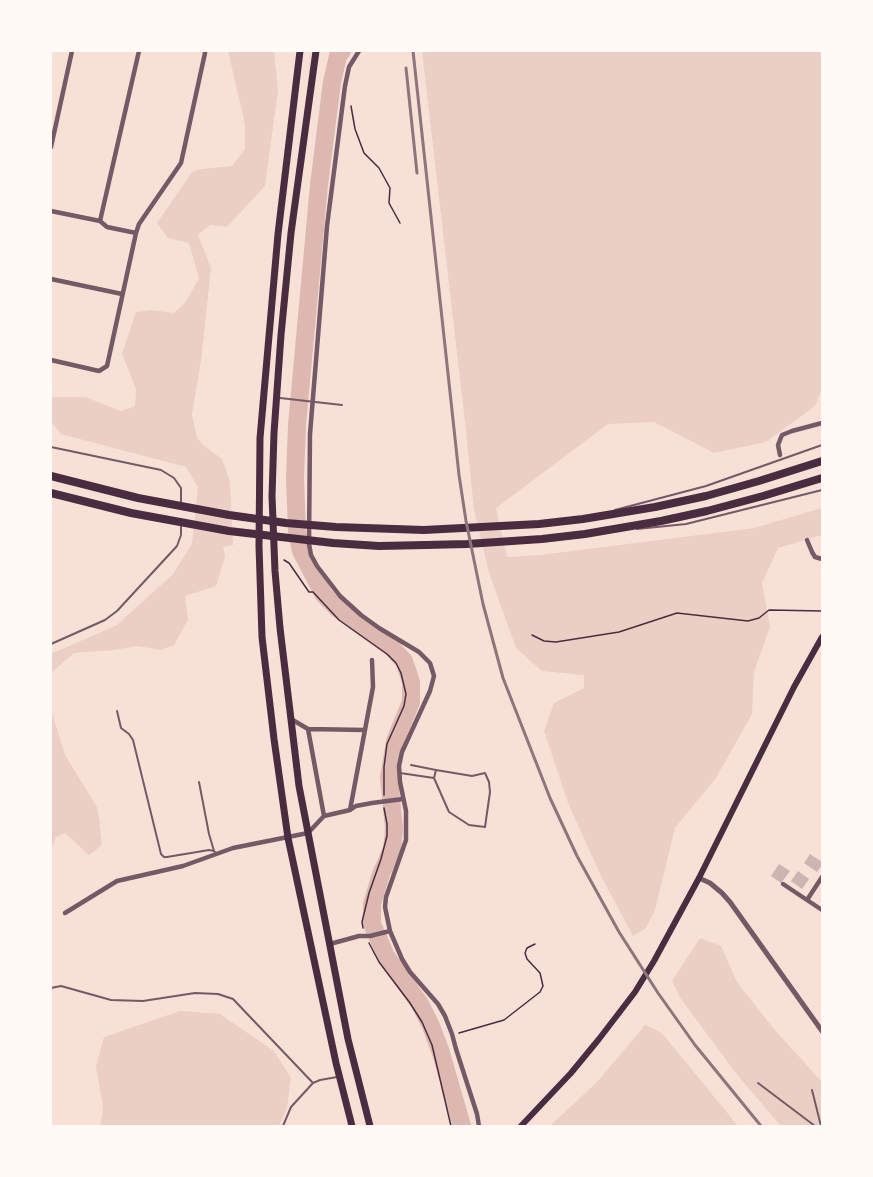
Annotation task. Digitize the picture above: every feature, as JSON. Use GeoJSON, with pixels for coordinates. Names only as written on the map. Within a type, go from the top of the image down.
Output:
{"type":"FeatureCollection","features":[{"type":"Feature","properties":{"kind":"highway"},"geometry":{"type":"LineString","coordinates":[[300,51],[278,234],[260,438],[258,546],[262,637],[288,838],[339,1077],[352,1126]]}},
{"type":"Feature","properties":{"kind":"highway"},"geometry":{"type":"LineString","coordinates":[[316,51],[291,233],[274,433],[272,496],[275,560],[280,628],[299,786],[348,1039],[370,1126]]}},
{"type":"Feature","properties":{"kind":"highway"},"geometry":{"type":"LineString","coordinates":[[51,476],[138,498],[241,517],[336,527],[424,530],[508,526],[583,519],[655,507],[706,496],[822,461]]}},
{"type":"Feature","properties":{"kind":"highway"},"geometry":{"type":"LineString","coordinates":[[51,493],[172,521],[229,531],[379,546],[508,542],[585,534],[707,511],[822,478]]}},
{"type":"Feature","properties":{"kind":"main road"},"geometry":{"type":"LineString","coordinates":[[520,1126],[571,1073],[635,992],[699,878],[794,687],[822,637]]}},
{"type":"Feature","properties":{"kind":"street"},"geometry":{"type":"LineString","coordinates":[[51,147],[72,51]]}},
{"type":"Feature","properties":{"kind":"street"},"geometry":{"type":"LineString","coordinates":[[100,221],[139,51]]}},
{"type":"Feature","properties":{"kind":"street"},"geometry":{"type":"LineString","coordinates":[[51,360],[99,371],[107,366],[136,233],[139,224],[181,163],[205,51]]}},
{"type":"Feature","properties":{"kind":"street"},"geometry":{"type":"LineString","coordinates":[[359,51],[349,67],[345,86],[327,226],[310,401],[309,544],[311,555],[317,566],[340,596],[379,628],[419,652],[429,663],[434,676],[430,691],[402,752],[399,766],[407,825],[406,840],[386,897],[385,907],[388,932],[402,959],[445,1016],[479,1126]]}},
{"type":"Feature","properties":{"kind":"street"},"geometry":{"type":"LineString","coordinates":[[51,211],[100,221],[107,227],[136,233]]}},
{"type":"Feature","properties":{"kind":"street"},"geometry":{"type":"LineString","coordinates":[[51,279],[122,294]]}},
{"type":"Feature","properties":{"kind":"street"},"geometry":{"type":"LineString","coordinates":[[780,455],[778,446],[782,435],[822,423]]}},
{"type":"Feature","properties":{"kind":"street"},"geometry":{"type":"LineString","coordinates":[[807,540],[815,557],[822,559]]}},
{"type":"Feature","properties":{"kind":"street"},"geometry":{"type":"LineString","coordinates":[[350,810],[373,687],[372,660]]}},
{"type":"Feature","properties":{"kind":"street"},"geometry":{"type":"LineString","coordinates":[[290,718],[308,729],[365,730]]}},
{"type":"Feature","properties":{"kind":"street"},"geometry":{"type":"LineString","coordinates":[[308,729],[324,816]]}},
{"type":"Feature","properties":{"kind":"street"},"geometry":{"type":"LineString","coordinates":[[65,914],[117,881],[183,866],[215,852],[308,832],[324,816],[350,810],[356,806],[402,799]]}},
{"type":"Feature","properties":{"kind":"street"},"geometry":{"type":"LineString","coordinates":[[807,900],[822,877]]}},
{"type":"Feature","properties":{"kind":"street"},"geometry":{"type":"LineString","coordinates":[[699,878],[710,883],[730,902],[822,1031]]}},
{"type":"Feature","properties":{"kind":"street"},"geometry":{"type":"LineString","coordinates":[[783,884],[822,910]]}},
{"type":"Feature","properties":{"kind":"street"},"geometry":{"type":"LineString","coordinates":[[330,944],[358,936],[368,937],[388,932]]}},
{"type":"Feature","properties":{"kind":"lane"},"geometry":{"type":"LineString","coordinates":[[277,398],[342,405]]}},
{"type":"Feature","properties":{"kind":"lane"},"geometry":{"type":"LineString","coordinates":[[583,519],[706,486],[822,445]]}},
{"type":"Feature","properties":{"kind":"lane"},"geometry":{"type":"LineString","coordinates":[[51,447],[161,470],[174,478],[181,488],[181,511]]}},
{"type":"Feature","properties":{"kind":"lane"},"geometry":{"type":"LineString","coordinates":[[585,534],[686,524],[822,490]]}},
{"type":"Feature","properties":{"kind":"lane"},"geometry":{"type":"LineString","coordinates":[[51,644],[105,620],[117,611],[177,546],[182,534],[182,523]]}},
{"type":"Feature","properties":{"kind":"lane"},"geometry":{"type":"LineString","coordinates":[[117,711],[121,728],[133,740],[162,854],[167,857],[209,850],[215,852]]}},
{"type":"Feature","properties":{"kind":"lane"},"geometry":{"type":"LineString","coordinates":[[411,765],[472,776],[485,773],[490,792],[485,827],[469,825],[449,812],[434,778],[436,770]]}},
{"type":"Feature","properties":{"kind":"lane"},"geometry":{"type":"LineString","coordinates":[[400,773],[434,778]]}},
{"type":"Feature","properties":{"kind":"lane"},"geometry":{"type":"LineString","coordinates":[[199,782],[209,834],[215,852]]}},
{"type":"Feature","properties":{"kind":"lane"},"geometry":{"type":"LineString","coordinates":[[51,988],[60,986],[111,1000],[143,1001],[195,993],[218,994],[233,999],[313,1083]]}},
{"type":"Feature","properties":{"kind":"lane"},"geometry":{"type":"LineString","coordinates":[[283,1126],[291,1107],[313,1083],[339,1077]]}},
{"type":"Feature","properties":{"kind":"lane"},"geometry":{"type":"LineString","coordinates":[[758,1083],[815,1126]]}},
{"type":"Feature","properties":{"kind":"lane"},"geometry":{"type":"LineString","coordinates":[[812,1090],[821,1126]]}},
{"type":"Feature","properties":{"kind":"path"},"geometry":{"type":"LineString","coordinates":[[351,104],[355,129],[364,153],[379,168],[390,188],[389,203],[400,224]]}},
{"type":"Feature","properties":{"kind":"path"},"geometry":{"type":"LineString","coordinates":[[275,560],[285,560],[289,563],[309,592],[313,592],[339,620],[387,654],[402,673],[406,694],[404,706],[387,744],[384,767],[387,836],[362,922],[379,962],[422,1022],[432,1045],[451,1126]]}},
{"type":"Feature","properties":{"kind":"path"},"geometry":{"type":"LineString","coordinates":[[532,635],[544,641],[556,642],[619,632],[677,613],[748,621],[759,618],[769,610],[822,611]]}},
{"type":"Feature","properties":{"kind":"path"},"geometry":{"type":"LineString","coordinates":[[452,1034],[504,1020],[540,992],[543,986],[540,973],[527,959],[525,953],[535,944]]}},
{"type":"Feature","properties":{"kind":"shaded area"},"geometry":{"type":"Polygon","coordinates":[[[228,51],[274,51],[278,90],[265,186],[227,227],[210,225],[198,235],[211,268],[201,361],[192,414],[197,438],[222,459],[230,481],[233,545],[223,547],[225,557],[216,586],[185,596],[188,620],[174,645],[161,650],[137,646],[74,653],[51,673],[51,654],[117,625],[173,574],[192,544],[198,487],[186,467],[61,434],[51,421],[51,397],[85,397],[121,411],[135,406],[136,389],[122,354],[136,312],[151,310],[174,313],[185,303],[199,278],[189,243],[168,238],[157,223],[192,172],[232,166],[245,149],[245,124],[228,51]]]}},
{"type":"Feature","properties":{"kind":"shaded area"},"geometry":{"type":"Polygon","coordinates":[[[422,51],[822,51],[822,388],[815,406],[766,442],[714,453],[654,422],[608,424],[496,508],[507,557],[540,555],[754,528],[822,508],[822,535],[778,548],[762,583],[770,627],[754,672],[752,714],[716,778],[675,828],[655,910],[646,928],[633,936],[601,876],[568,803],[544,731],[554,703],[584,688],[584,675],[542,671],[516,648],[489,573],[474,510],[422,51]]]}},
{"type":"Feature","properties":{"kind":"shaded area"},"geometry":{"type":"Polygon","coordinates":[[[51,710],[65,755],[98,809],[102,845],[89,855],[65,833],[56,837],[51,851],[51,710]]]}},
{"type":"Feature","properties":{"kind":"shaded area"},"geometry":{"type":"Polygon","coordinates":[[[700,938],[721,946],[737,982],[774,1029],[822,1082],[822,1126],[781,1126],[738,1076],[681,999],[672,981],[700,938]]]}},
{"type":"Feature","properties":{"kind":"shaded area"},"geometry":{"type":"Polygon","coordinates":[[[180,1011],[220,1014],[274,1051],[291,1078],[287,1108],[279,1126],[100,1126],[103,1108],[96,1066],[104,1037],[180,1011]]]}},
{"type":"Feature","properties":{"kind":"shaded area"},"geometry":{"type":"Polygon","coordinates":[[[645,1025],[662,1033],[738,1126],[550,1126],[597,1082],[645,1025]]]}},
{"type":"Feature","properties":{"kind":"building"},"geometry":{"type":"Polygon","coordinates":[[[810,854],[822,862],[817,872],[804,863],[810,854]]]}},
{"type":"Feature","properties":{"kind":"building"},"geometry":{"type":"Polygon","coordinates":[[[779,864],[790,871],[781,883],[771,876],[779,864]]]}},
{"type":"Feature","properties":{"kind":"building"},"geometry":{"type":"Polygon","coordinates":[[[798,871],[809,879],[802,889],[791,881],[798,871]]]}},
{"type":"Feature","properties":{"kind":"waterway"},"geometry":{"type":"LineString","coordinates":[[342,51],[338,56],[332,82],[319,185],[297,425],[295,478],[297,532],[301,551],[324,595],[338,609],[393,649],[404,661],[411,682],[411,702],[395,741],[389,777],[394,829],[392,849],[372,904],[372,924],[386,956],[420,1004],[431,1026],[462,1126]]}},
{"type":"Feature","properties":{"kind":"railway"},"geometry":{"type":"LineString","coordinates":[[413,51],[459,475],[483,604],[503,678],[550,798],[577,856],[619,932],[695,1045],[761,1126]]}},
{"type":"Feature","properties":{"kind":"railway"},"geometry":{"type":"LineString","coordinates":[[406,68],[417,173]]}}]}
